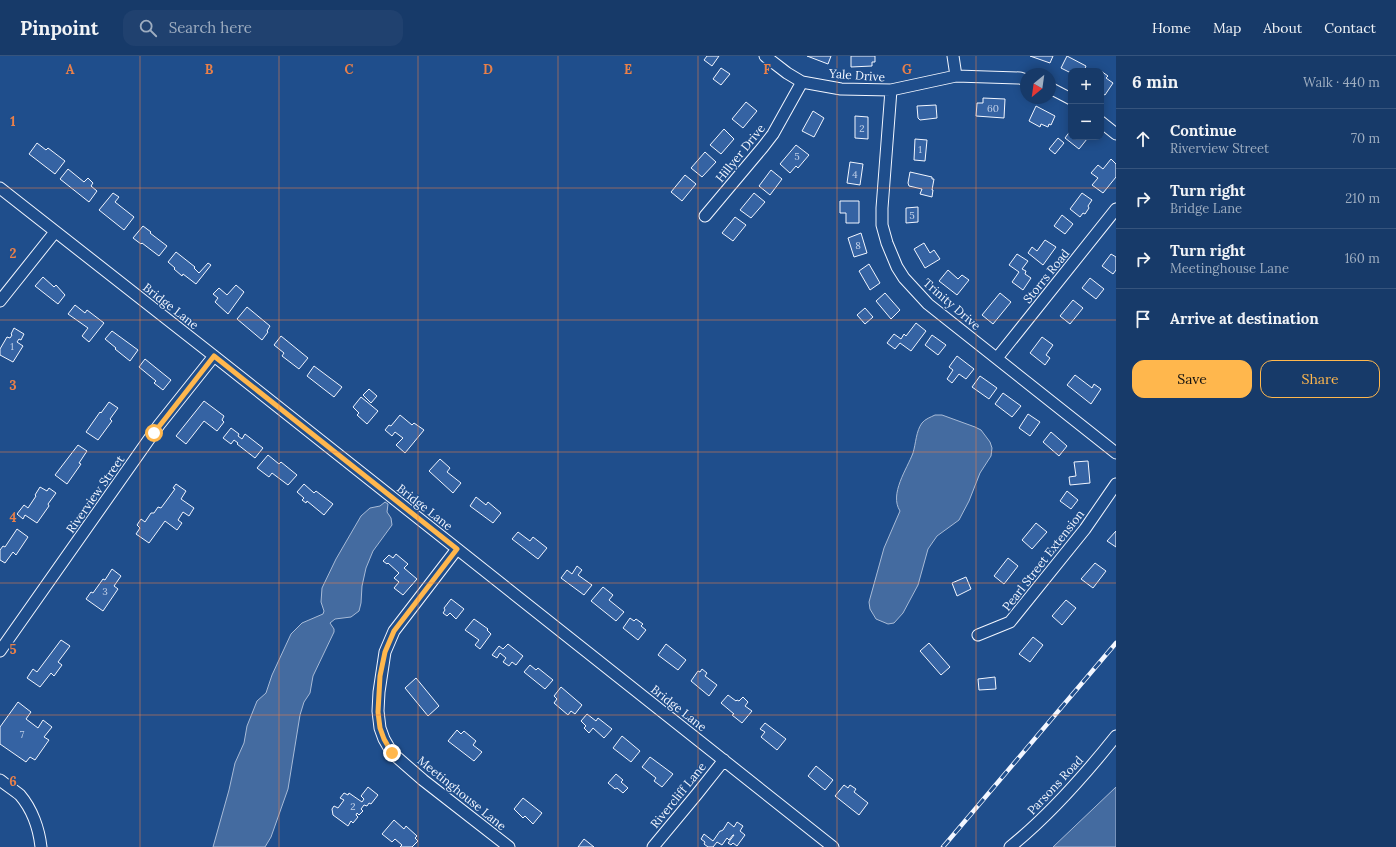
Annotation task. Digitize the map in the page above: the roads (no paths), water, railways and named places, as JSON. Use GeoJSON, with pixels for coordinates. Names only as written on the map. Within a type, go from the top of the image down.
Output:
{"type":"FeatureCollection","features":[{"type":"Feature","properties":{"kind":"street","name":"Yale Drive"},"geometry":{"type":"LineString","coordinates":[[765,56],[787,73],[802,82],[841,89],[891,90],[956,76],[1020,78]]}},
{"type":"Feature","properties":{"kind":"street"},"geometry":{"type":"LineString","coordinates":[[953,56],[956,76]]}},
{"type":"Feature","properties":{"kind":"street","name":"Hillyer Drive"},"geometry":{"type":"LineString","coordinates":[[705,216],[763,148],[773,134],[802,82]]}},
{"type":"Feature","properties":{"kind":"street","name":"Trinity Drive"},"geometry":{"type":"LineString","coordinates":[[891,90],[882,226],[892,255],[904,278],[928,304],[1116,453]]}},
{"type":"Feature","properties":{"kind":"street"},"geometry":{"type":"LineString","coordinates":[[1056,91],[1068,98]]}},
{"type":"Feature","properties":{"kind":"street"},"geometry":{"type":"LineString","coordinates":[[1104,124],[1116,134]]}},
{"type":"Feature","properties":{"kind":"street","name":"Bridge Lane"},"geometry":{"type":"LineString","coordinates":[[0,188],[833,847]]}},
{"type":"Feature","properties":{"kind":"street","name":"Storrs Road"},"geometry":{"type":"LineString","coordinates":[[997,358],[1116,209]]}},
{"type":"Feature","properties":{"kind":"street"},"geometry":{"type":"LineString","coordinates":[[0,301],[55,232]]}},
{"type":"Feature","properties":{"kind":"street","name":"Riverview Street"},"geometry":{"type":"LineString","coordinates":[[0,650],[154,433],[214,356]]}},
{"type":"Feature","properties":{"kind":"street","name":"Pearl Street Extension"},"geometry":{"type":"LineString","coordinates":[[978,636],[1010,622],[1085,529],[1116,484]]}},
{"type":"Feature","properties":{"kind":"street","name":"Meetinghouse Lane"},"geometry":{"type":"LineString","coordinates":[[457,549],[394,631],[385,652],[379,692],[378,712],[380,728],[392,753],[423,780],[509,847]]}},
{"type":"Feature","properties":{"kind":"street","name":"Parsons Road"},"geometry":{"type":"LineString","coordinates":[[1010,847],[1042,819],[1116,736]]}},
{"type":"Feature","properties":{"kind":"street","name":"Rivercliff Lane"},"geometry":{"type":"LineString","coordinates":[[653,847],[698,794],[724,760]]}},
{"type":"Feature","properties":{"kind":"street"},"geometry":{"type":"LineString","coordinates":[[0,780],[20,796],[32,814],[40,836],[41,847]]}},
{"type":"Feature","properties":{"kind":"water"},"geometry":{"type":"Polygon","coordinates":[[[935,415],[942,415],[981,430],[990,442],[992,448],[991,456],[980,473],[969,501],[959,520],[937,536],[928,549],[918,585],[903,613],[894,623],[888,624],[876,619],[870,609],[869,602],[884,548],[900,511],[897,504],[898,489],[913,453],[917,433],[925,420],[935,415]]]}},
{"type":"Feature","properties":{"kind":"water"},"geometry":{"type":"Polygon","coordinates":[[[385,502],[388,504],[387,512],[391,518],[392,525],[373,551],[366,568],[359,611],[351,617],[335,619],[330,623],[334,629],[334,632],[313,676],[310,693],[304,702],[300,715],[288,789],[271,837],[265,847],[213,847],[235,763],[244,743],[247,726],[257,701],[266,693],[272,675],[291,634],[302,623],[323,614],[324,611],[321,602],[322,588],[336,559],[361,516],[370,508],[380,506],[385,502]]]}},
{"type":"Feature","properties":{"kind":"water"},"geometry":{"type":"Polygon","coordinates":[[[1116,787],[1116,847],[1053,847],[1116,787]]]}},
{"type":"Feature","properties":{"kind":"railway"},"geometry":{"type":"LineString","coordinates":[[943,847],[1116,643]]}}]}
